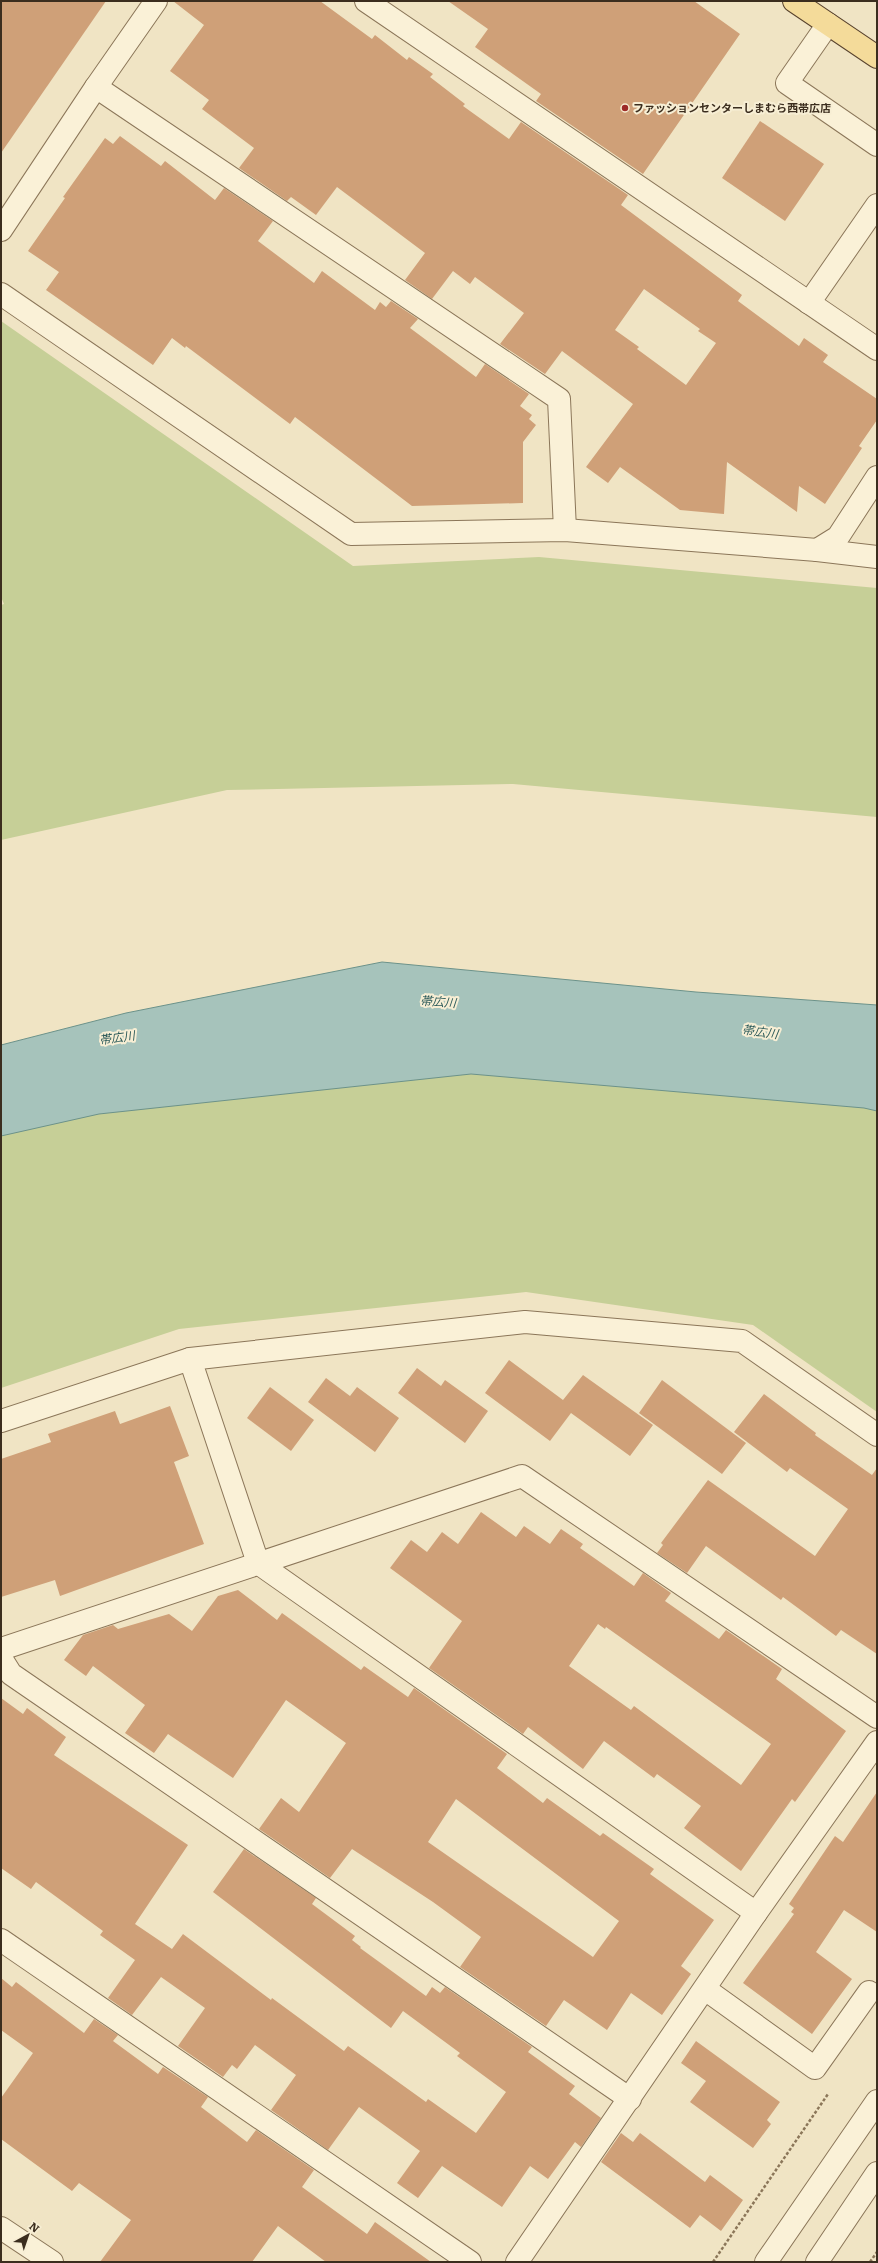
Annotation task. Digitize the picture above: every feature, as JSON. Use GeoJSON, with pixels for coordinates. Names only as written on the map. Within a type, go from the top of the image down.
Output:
{"type":"FeatureCollection","features":[{"type":"Feature","properties":{"kind":"main road"},"geometry":{"type":"LineString","coordinates":[[794,1],[877,57]]}},
{"type":"Feature","properties":{"kind":"street"},"geometry":{"type":"LineString","coordinates":[[1,230],[96,87],[156,1]]}},
{"type":"Feature","properties":{"kind":"street"},"geometry":{"type":"LineString","coordinates":[[366,1],[877,349]]}},
{"type":"Feature","properties":{"kind":"street"},"geometry":{"type":"LineString","coordinates":[[828,24],[787,83],[877,145]]}},
{"type":"Feature","properties":{"kind":"street"},"geometry":{"type":"LineString","coordinates":[[96,87],[559,399],[565,530]]}},
{"type":"Feature","properties":{"kind":"street"},"geometry":{"type":"LineString","coordinates":[[809,303],[877,205]]}},
{"type":"Feature","properties":{"kind":"street"},"geometry":{"type":"LineString","coordinates":[[1,294],[351,534],[565,530],[817,550],[877,557]]}},
{"type":"Feature","properties":{"kind":"street"},"geometry":{"type":"LineString","coordinates":[[817,550],[838,537],[877,477]]}},
{"type":"Feature","properties":{"kind":"street"},"geometry":{"type":"LineString","coordinates":[[1,1421],[190,1359],[525,1322],[742,1341],[877,1435]]}},
{"type":"Feature","properties":{"kind":"street"},"geometry":{"type":"LineString","coordinates":[[190,1359],[258,1563],[756,1913]]}},
{"type":"Feature","properties":{"kind":"street"},"geometry":{"type":"LineString","coordinates":[[1,1649],[522,1476],[877,1717]]}},
{"type":"Feature","properties":{"kind":"street"},"geometry":{"type":"LineString","coordinates":[[1,1658],[11,1674],[630,2098]]}},
{"type":"Feature","properties":{"kind":"street"},"geometry":{"type":"LineString","coordinates":[[517,2262],[756,1913],[877,1742]]}},
{"type":"Feature","properties":{"kind":"street"},"geometry":{"type":"LineString","coordinates":[[1,1940],[470,2262]]}},
{"type":"Feature","properties":{"kind":"street"},"geometry":{"type":"LineString","coordinates":[[704,1989],[815,2068],[869,1992]]}},
{"type":"Feature","properties":{"kind":"street"},"geometry":{"type":"LineString","coordinates":[[766,2262],[877,2101]]}},
{"type":"Feature","properties":{"kind":"street"},"geometry":{"type":"LineString","coordinates":[[817,2262],[877,2173]]}},
{"type":"Feature","properties":{"kind":"street"},"geometry":{"type":"LineString","coordinates":[[1,2228],[52,2262]]}},
{"type":"Feature","properties":{"kind":"path"},"geometry":{"type":"LineString","coordinates":[[713,2262],[833,2087]]}},
{"type":"Feature","properties":{"kind":"path"},"geometry":{"type":"LineString","coordinates":[[870,2262],[877,2252]]}},
{"type":"Feature","properties":{"kind":"green space"},"geometry":{"type":"Polygon","coordinates":[[[1,321],[353,566],[539,557],[877,588],[877,817],[513,784],[227,790],[1,840],[1,605],[4,604],[1,597],[1,321]]]}},
{"type":"Feature","properties":{"kind":"green space"},"geometry":{"type":"Polygon","coordinates":[[[419,1049],[877,1080],[877,1412],[753,1325],[526,1292],[179,1329],[1,1388],[1,1111],[419,1049]]]}},
{"type":"Feature","properties":{"kind":"water","name":"帯広川"},"geometry":{"type":"Polygon","coordinates":[[[382,962],[696,992],[877,1005],[877,1111],[864,1108],[471,1074],[99,1114],[1,1136],[1,1045],[126,1013],[382,962]]]}},
{"type":"Feature","properties":{"kind":"building"},"geometry":{"type":"Polygon","coordinates":[[[1,1],[106,1],[1,153],[1,1]]]}},
{"type":"Feature","properties":{"kind":"building"},"geometry":{"type":"Polygon","coordinates":[[[173,1],[320,1],[372,39],[375,35],[407,60],[409,57],[433,74],[430,77],[465,104],[463,106],[509,139],[521,122],[628,195],[621,205],[742,295],[738,301],[799,346],[804,338],[828,355],[823,362],[877,399],[877,420],[859,446],[862,448],[825,504],[799,486],[797,512],[727,462],[724,514],[680,510],[620,467],[608,483],[586,467],[633,404],[562,351],[545,374],[500,344],[524,313],[475,277],[470,284],[453,271],[432,299],[405,280],[425,253],[337,187],[316,215],[291,197],[287,201],[239,168],[254,148],[202,109],[209,100],[170,71],[204,25],[173,1]],[[644,289],[615,330],[639,347],[637,349],[686,385],[716,343],[698,331],[700,329],[644,289]]]}},
{"type":"Feature","properties":{"kind":"building","name":"ファッションセンターしまむら西帯広店"},"geometry":{"type":"Polygon","coordinates":[[[448,1],[694,1],[740,34],[643,174],[536,101],[541,94],[475,47],[488,29],[448,1]]]}},
{"type":"Feature","properties":{"kind":"building"},"geometry":{"type":"Polygon","coordinates":[[[760,121],[824,164],[785,221],[722,178],[760,121]]]}},
{"type":"Feature","properties":{"kind":"building"},"geometry":{"type":"Polygon","coordinates":[[[120,136],[161,166],[165,161],[215,200],[224,188],[273,221],[258,241],[314,283],[322,271],[375,310],[380,302],[386,307],[391,301],[418,319],[410,328],[476,377],[485,364],[529,394],[520,406],[532,415],[529,419],[536,425],[523,442],[523,503],[412,506],[295,417],[290,424],[186,346],[185,348],[172,338],[153,365],[46,290],[59,272],[28,251],[65,198],[63,197],[105,138],[113,144],[120,136]]]}},
{"type":"Feature","properties":{"kind":"building"},"geometry":{"type":"Polygon","coordinates":[[[509,1360],[563,1400],[583,1375],[653,1425],[630,1456],[571,1413],[550,1441],[485,1393],[509,1360]]]}},
{"type":"Feature","properties":{"kind":"building"},"geometry":{"type":"Polygon","coordinates":[[[417,1368],[441,1386],[445,1380],[488,1411],[465,1443],[398,1393],[417,1368]]]}},
{"type":"Feature","properties":{"kind":"building"},"geometry":{"type":"Polygon","coordinates":[[[326,1378],[350,1396],[357,1387],[399,1418],[375,1452],[308,1402],[326,1378]]]}},
{"type":"Feature","properties":{"kind":"building"},"geometry":{"type":"Polygon","coordinates":[[[662,1380],[746,1443],[722,1474],[639,1413],[662,1380]]]}},
{"type":"Feature","properties":{"kind":"building"},"geometry":{"type":"Polygon","coordinates":[[[270,1387],[314,1420],[291,1451],[247,1418],[270,1387]]]}},
{"type":"Feature","properties":{"kind":"building"},"geometry":{"type":"Polygon","coordinates":[[[764,1394],[816,1433],[815,1435],[872,1475],[877,1468],[877,1654],[841,1630],[836,1636],[783,1597],[781,1600],[706,1546],[687,1573],[657,1553],[663,1545],[661,1543],[708,1480],[815,1556],[848,1509],[790,1468],[787,1472],[734,1432],[764,1394]]]}},
{"type":"Feature","properties":{"kind":"building"},"geometry":{"type":"Polygon","coordinates":[[[170,1406],[189,1456],[174,1462],[204,1544],[60,1596],[55,1580],[1,1597],[1,1459],[51,1442],[48,1434],[115,1411],[120,1424],[170,1406]]]}},
{"type":"Feature","properties":{"kind":"building"},"geometry":{"type":"Polygon","coordinates":[[[481,1512],[516,1537],[524,1526],[550,1544],[561,1529],[583,1544],[580,1548],[634,1586],[643,1573],[671,1593],[665,1601],[719,1639],[726,1630],[782,1669],[776,1679],[846,1731],[795,1802],[792,1799],[741,1871],[684,1828],[701,1806],[657,1774],[654,1778],[604,1741],[583,1769],[528,1727],[523,1734],[429,1668],[462,1621],[390,1568],[411,1540],[427,1552],[442,1532],[458,1544],[481,1512]],[[598,1624],[569,1666],[631,1710],[634,1706],[741,1785],[771,1744],[606,1627],[605,1629],[598,1624]]]}},
{"type":"Feature","properties":{"kind":"building"},"geometry":{"type":"Polygon","coordinates":[[[238,1590],[277,1620],[282,1613],[361,1670],[364,1666],[408,1697],[414,1688],[507,1754],[497,1768],[543,1803],[547,1798],[600,1836],[603,1833],[654,1869],[650,1874],[714,1920],[681,1966],[691,1974],[662,2015],[631,1993],[607,2030],[564,2000],[546,2026],[460,1967],[481,1937],[433,1902],[352,1849],[330,1878],[259,1829],[281,1798],[299,1812],[346,1743],[286,1700],[233,1778],[168,1734],[154,1753],[125,1733],[145,1705],[93,1666],[86,1676],[64,1660],[83,1635],[113,1625],[118,1629],[169,1614],[192,1631],[218,1596],[238,1590]],[[456,1799],[428,1842],[593,1957],[619,1921],[456,1799]]]}},
{"type":"Feature","properties":{"kind":"building"},"geometry":{"type":"Polygon","coordinates":[[[1,1698],[23,1714],[27,1708],[66,1737],[54,1755],[188,1845],[135,1924],[172,1949],[183,1934],[271,2000],[272,1998],[344,2051],[348,2046],[426,2102],[428,2099],[476,2133],[506,2092],[457,2056],[460,2053],[403,2011],[391,2028],[213,1892],[244,1849],[316,1898],[312,1904],[355,1936],[352,1940],[361,1947],[360,1948],[426,1996],[432,1987],[440,1993],[445,1987],[532,2047],[528,2052],[575,2086],[569,2094],[601,2118],[581,2147],[575,2142],[548,2179],[530,2166],[502,2207],[442,2166],[418,2198],[397,2183],[420,2151],[359,2107],[328,2150],[271,2110],[296,2075],[255,2045],[237,2069],[232,2065],[223,2077],[178,2046],[205,2008],[161,1977],[132,2015],[108,1998],[135,1960],[100,1935],[103,1931],[36,1882],[31,1889],[1,1868],[1,1698]]]}},
{"type":"Feature","properties":{"kind":"building"},"geometry":{"type":"Polygon","coordinates":[[[877,1792],[877,1932],[844,1910],[816,1952],[852,1979],[812,2034],[743,1983],[794,1914],[791,1912],[794,1908],[789,1904],[835,1836],[843,1842],[877,1792]]]}},
{"type":"Feature","properties":{"kind":"building"},"geometry":{"type":"Polygon","coordinates":[[[1,1978],[12,1987],[16,1982],[84,2033],[94,2019],[118,2035],[113,2041],[158,2074],[163,2067],[208,2097],[201,2107],[247,2142],[256,2130],[314,2170],[302,2187],[367,2234],[375,2222],[431,2262],[326,2262],[278,2226],[252,2262],[100,2262],[131,2220],[79,2183],[72,2191],[1,2139],[1,2098],[33,2053],[1,2030],[1,1978]]]}},
{"type":"Feature","properties":{"kind":"building"},"geometry":{"type":"Polygon","coordinates":[[[696,2041],[780,2102],[767,2120],[771,2124],[753,2148],[690,2102],[706,2081],[681,2063],[696,2041]]]}},
{"type":"Feature","properties":{"kind":"building"},"geometry":{"type":"Polygon","coordinates":[[[621,2133],[633,2142],[640,2133],[705,2182],[710,2175],[743,2200],[721,2231],[700,2215],[690,2228],[601,2162],[621,2133]]]}},
{"type":"Feature","properties":{"kind":"place","name":"ファッションセンターしまむら西帯広店"},"geometry":{"type":"Point","coordinates":[625,108]}}]}
